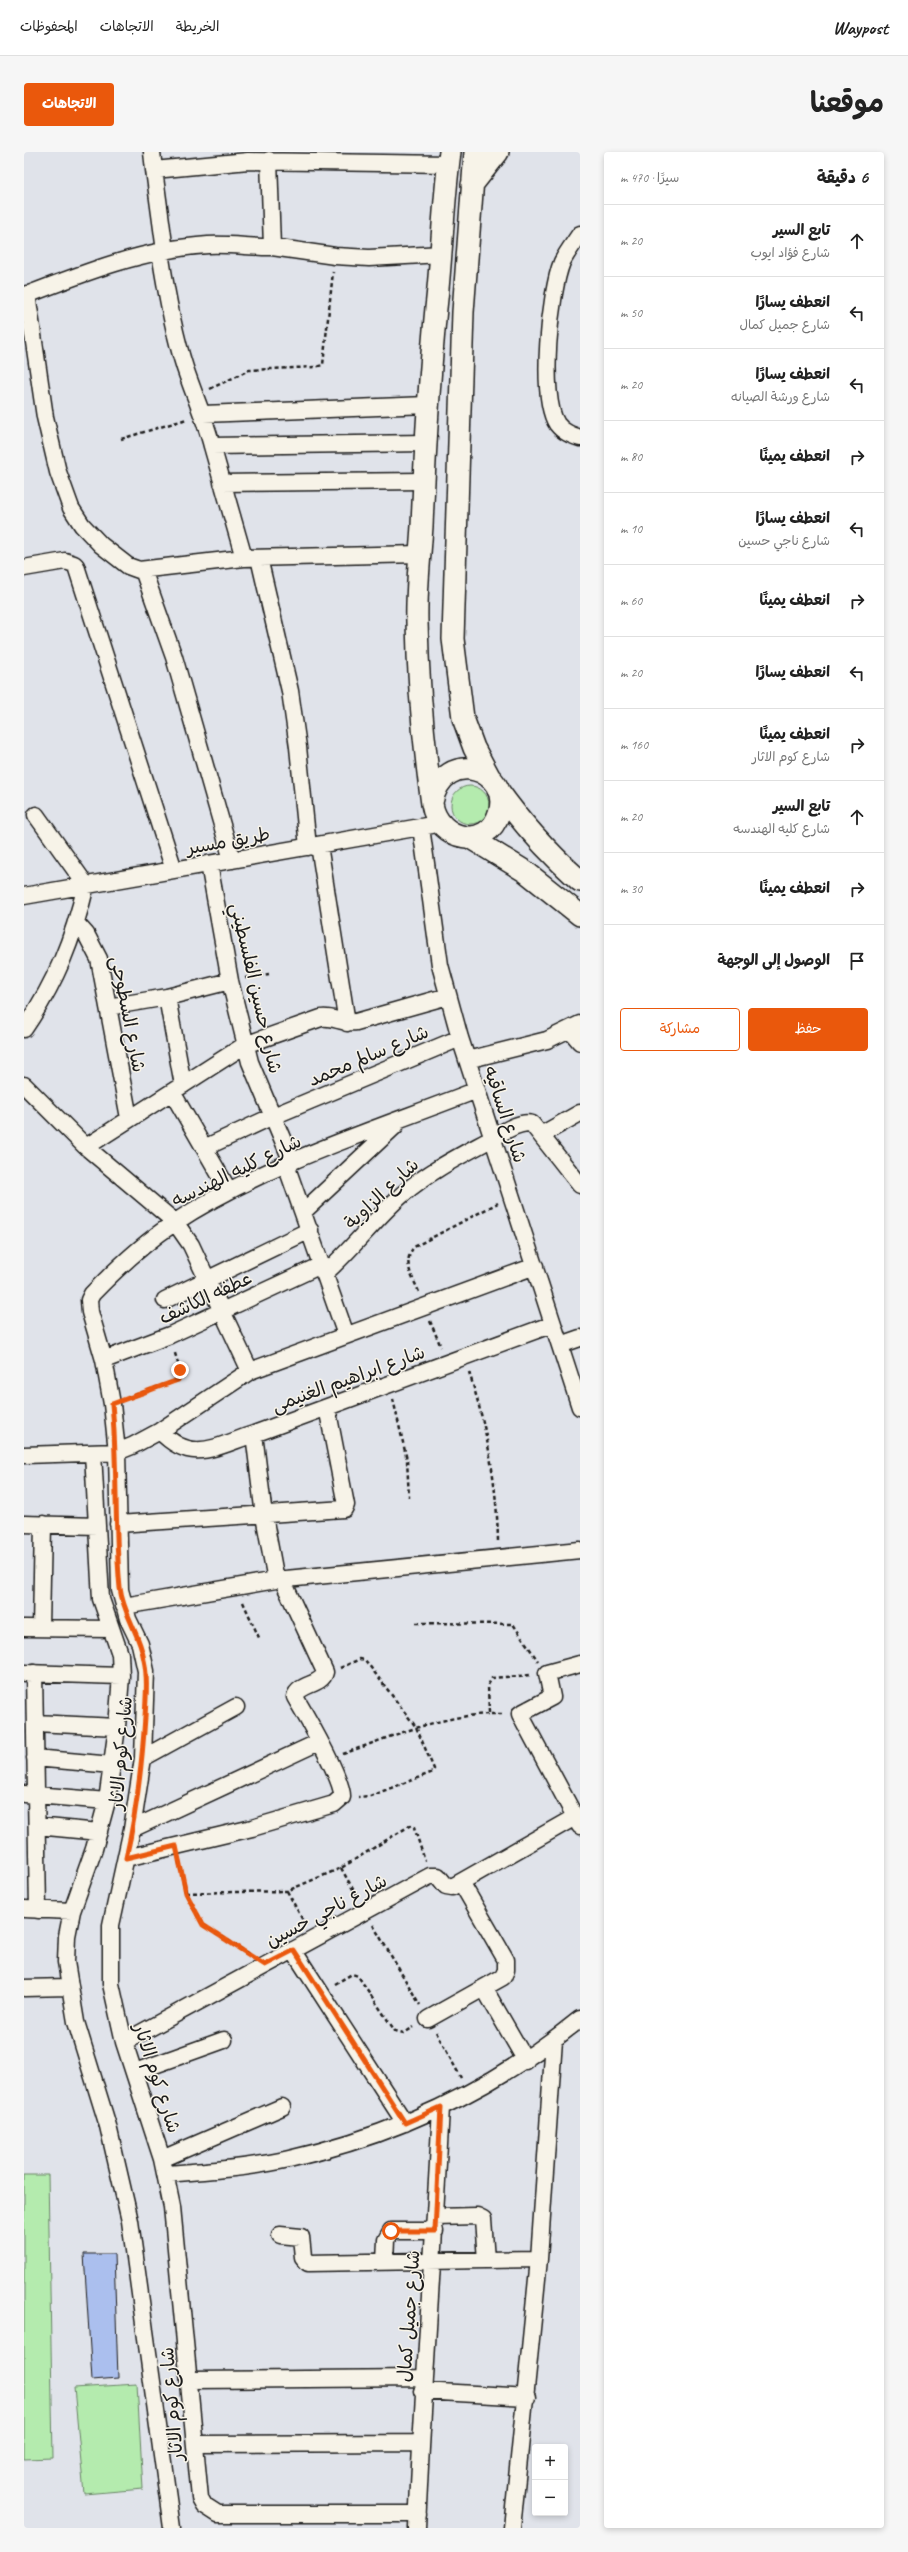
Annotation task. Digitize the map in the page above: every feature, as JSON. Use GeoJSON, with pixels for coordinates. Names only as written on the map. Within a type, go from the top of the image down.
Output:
{"type":"FeatureCollection","features":[{"type":"Feature","properties":{"kind":"main road"},"geometry":{"type":"LineString","coordinates":[[475,152],[471,186],[462,312],[453,638],[463,718],[474,748],[494,783],[519,819],[543,846],[580,881]]}},
{"type":"Feature","properties":{"kind":"main road"},"geometry":{"type":"LineString","coordinates":[[471,186],[498,152]]}},
{"type":"Feature","properties":{"kind":"main road"},"geometry":{"type":"LineString","coordinates":[[432,802],[435,790],[442,779],[453,771],[466,769],[479,771],[494,783],[501,802],[496,820],[482,834],[469,837],[458,836],[430,826],[434,814],[432,802],[417,621],[427,405],[450,158]]}},
{"type":"Feature","properties":{"kind":"main road"},"geometry":{"type":"LineString","coordinates":[[469,837],[526,872],[580,915]]}},
{"type":"Feature","properties":{"kind":"street"},"geometry":{"type":"LineString","coordinates":[[152,152],[162,251],[175,328],[185,368],[203,414],[222,483],[251,558],[290,691],[313,846],[347,1023]]}},
{"type":"Feature","properties":{"kind":"street"},"geometry":{"type":"LineString","coordinates":[[154,170],[248,156],[269,160],[450,158]]}},
{"type":"Feature","properties":{"kind":"street"},"geometry":{"type":"LineString","coordinates":[[269,160],[272,248]]}},
{"type":"Feature","properties":{"kind":"street"},"geometry":{"type":"LineString","coordinates":[[580,234],[562,262],[557,281],[548,340],[547,364],[552,406],[557,423],[568,434],[580,438]]}},
{"type":"Feature","properties":{"kind":"street"},"geometry":{"type":"LineString","coordinates":[[420,554],[251,558],[144,570],[132,568],[101,545],[82,525],[71,508],[58,472],[46,417],[26,295],[112,264],[162,251],[208,245],[272,248],[335,256],[369,258],[442,254]]}},
{"type":"Feature","properties":{"kind":"street"},"geometry":{"type":"LineString","coordinates":[[203,414],[427,405]]}},
{"type":"Feature","properties":{"kind":"street"},"geometry":{"type":"LineString","coordinates":[[212,446],[426,443]]}},
{"type":"Feature","properties":{"kind":"street"},"geometry":{"type":"LineString","coordinates":[[222,483],[424,481]]}},
{"type":"Feature","properties":{"kind":"street"},"geometry":{"type":"LineString","coordinates":[[24,568],[65,561],[76,566],[174,870]]}},
{"type":"Feature","properties":{"kind":"street"},"geometry":{"type":"LineString","coordinates":[[144,570],[174,657],[232,860]]}},
{"type":"Feature","properties":{"kind":"street"},"geometry":{"type":"LineString","coordinates":[[24,1029],[46,996],[64,961],[77,924],[86,885],[36,815]]}},
{"type":"Feature","properties":{"kind":"street","name":"طريق مسير"},"geometry":{"type":"LineString","coordinates":[[24,896],[430,826]]}},
{"type":"Feature","properties":{"kind":"street","name":"شارع الساقيه"},"geometry":{"type":"LineString","coordinates":[[430,826],[440,965],[448,996],[467,1060],[580,1407]]}},
{"type":"Feature","properties":{"kind":"street","name":"شارع حسين الفلسطيني"},"geometry":{"type":"LineString","coordinates":[[209,864],[230,981],[245,1045],[250,1062],[289,1163],[303,1212],[346,1335]]}},
{"type":"Feature","properties":{"kind":"street","name":"شارع السطوحى"},"geometry":{"type":"LineString","coordinates":[[77,924],[90,940],[99,959],[129,1118]]}},
{"type":"Feature","properties":{"kind":"street"},"geometry":{"type":"LineString","coordinates":[[108,1007],[167,997],[230,981]]}},
{"type":"Feature","properties":{"kind":"street"},"geometry":{"type":"LineString","coordinates":[[86,1146],[245,1045],[321,1018],[331,1018],[347,1023],[448,996]]}},
{"type":"Feature","properties":{"kind":"street"},"geometry":{"type":"LineString","coordinates":[[167,997],[177,1088],[204,1148],[230,1191]]}},
{"type":"Feature","properties":{"kind":"street"},"geometry":{"type":"LineString","coordinates":[[467,1060],[577,1032]]}},
{"type":"Feature","properties":{"kind":"street","name":"شارع سالم محمد"},"geometry":{"type":"LineString","coordinates":[[204,1148],[271,1117],[460,1038]]}},
{"type":"Feature","properties":{"kind":"street"},"geometry":{"type":"LineString","coordinates":[[24,1085],[86,1146],[175,1222],[191,1245],[250,1371]]}},
{"type":"Feature","properties":{"kind":"street","name":"شارع كليه الهندسه"},"geometry":{"type":"LineString","coordinates":[[116,1452],[112,1404],[104,1360],[90,1312],[90,1300],[92,1294],[147,1242],[175,1222],[230,1191],[289,1163],[477,1090]]}},
{"type":"Feature","properties":{"kind":"street"},"geometry":{"type":"LineString","coordinates":[[580,1113],[541,1135],[574,1167],[580,1185]]}},
{"type":"Feature","properties":{"kind":"street"},"geometry":{"type":"LineString","coordinates":[[303,1212],[403,1118]]}},
{"type":"Feature","properties":{"kind":"street","name":"شارع الزاوية"},"geometry":{"type":"LineString","coordinates":[[323,1269],[356,1244],[402,1195],[438,1166],[511,1128],[529,1123],[541,1135]]}},
{"type":"Feature","properties":{"kind":"street"},"geometry":{"type":"LineString","coordinates":[[165,1300],[310,1230]]}},
{"type":"Feature","properties":{"kind":"street"},"geometry":{"type":"LineString","coordinates":[[24,1455],[116,1452],[160,1431],[250,1371],[535,1266]]}},
{"type":"Feature","properties":{"kind":"street","name":"عطفه الكاشف"},"geometry":{"type":"LineString","coordinates":[[104,1360],[170,1336],[222,1311],[323,1269]]}},
{"type":"Feature","properties":{"kind":"street","name":"شارع ابراهيم الغنيمى"},"geometry":{"type":"LineString","coordinates":[[160,1431],[177,1447],[195,1451],[254,1434],[553,1324]]}},
{"type":"Feature","properties":{"kind":"street"},"geometry":{"type":"LineString","coordinates":[[560,1345],[580,1338]]}},
{"type":"Feature","properties":{"kind":"street"},"geometry":{"type":"LineString","coordinates":[[118,1524],[264,1516],[339,1511],[344,1509],[346,1505],[327,1407]]}},
{"type":"Feature","properties":{"kind":"street"},"geometry":{"type":"LineString","coordinates":[[126,1858],[252,1828],[334,1804],[342,1797],[342,1788],[295,1697],[298,1691],[324,1676],[325,1672],[279,1579],[264,1516],[254,1434]]}},
{"type":"Feature","properties":{"kind":"street","name":"شارع كوم الاثار"},"geometry":{"type":"LineString","coordinates":[[116,1452],[119,1575],[124,1606],[140,1644],[146,1671],[143,1758],[132,1829],[111,1925],[109,1955],[113,1999],[124,2042],[136,2072],[164,2166],[177,2242],[200,2498],[204,2505],[218,2514],[418,2521]]}},
{"type":"Feature","properties":{"kind":"street","name":"شارع كوم الاثار"},"geometry":{"type":"LineString","coordinates":[[93,1453],[101,1599],[110,1629],[120,1654],[121,1676],[117,1728],[107,1801],[99,1832],[72,1911],[67,1936],[66,1962],[76,2022],[110,2133],[130,2221],[172,2528]]}},
{"type":"Feature","properties":{"kind":"street"},"geometry":{"type":"LineString","coordinates":[[24,1524],[97,1526]]}},
{"type":"Feature","properties":{"kind":"street"},"geometry":{"type":"LineString","coordinates":[[41,1628],[43,1524]]}},
{"type":"Feature","properties":{"kind":"street"},"geometry":{"type":"LineString","coordinates":[[124,1606],[236,1585],[279,1579],[580,1550]]}},
{"type":"Feature","properties":{"kind":"street"},"geometry":{"type":"LineString","coordinates":[[24,1628],[110,1629]]}},
{"type":"Feature","properties":{"kind":"street"},"geometry":{"type":"LineString","coordinates":[[430,1876],[438,1876],[449,1887],[578,1821],[520,1716],[552,1697],[546,1674],[580,1664]]}},
{"type":"Feature","properties":{"kind":"street"},"geometry":{"type":"LineString","coordinates":[[72,1911],[31,1910],[36,1826],[30,1794],[35,1758],[35,1723],[29,1673],[121,1676]]}},
{"type":"Feature","properties":{"kind":"street"},"geometry":{"type":"LineString","coordinates":[[143,1758],[236,1707]]}},
{"type":"Feature","properties":{"kind":"street"},"geometry":{"type":"LineString","coordinates":[[35,1723],[117,1728]]}},
{"type":"Feature","properties":{"kind":"street"},"geometry":{"type":"LineString","coordinates":[[132,1829],[319,1742]]}},
{"type":"Feature","properties":{"kind":"street"},"geometry":{"type":"LineString","coordinates":[[35,1758],[112,1765]]}},
{"type":"Feature","properties":{"kind":"street"},"geometry":{"type":"LineString","coordinates":[[30,1794],[107,1801]]}},
{"type":"Feature","properties":{"kind":"street"},"geometry":{"type":"LineString","coordinates":[[36,1826],[99,1832]]}},
{"type":"Feature","properties":{"kind":"street","name":"شارع ناجي حسين"},"geometry":{"type":"LineString","coordinates":[[124,2042],[430,1876]]}},
{"type":"Feature","properties":{"kind":"street"},"geometry":{"type":"LineString","coordinates":[[428,2019],[503,1977],[507,1965],[461,1882]]}},
{"type":"Feature","properties":{"kind":"street"},"geometry":{"type":"LineString","coordinates":[[294,1950],[405,2123]]}},
{"type":"Feature","properties":{"kind":"street"},"geometry":{"type":"LineString","coordinates":[[24,1988],[69,1987]]}},
{"type":"Feature","properties":{"kind":"street"},"geometry":{"type":"LineString","coordinates":[[484,1988],[526,2061]]}},
{"type":"Feature","properties":{"kind":"street"},"geometry":{"type":"LineString","coordinates":[[164,2166],[228,2169],[288,2159],[347,2144],[405,2123],[469,2093],[526,2061],[580,2019]]}},
{"type":"Feature","properties":{"kind":"street"},"geometry":{"type":"LineString","coordinates":[[136,2072],[224,2040]]}},
{"type":"Feature","properties":{"kind":"street"},"geometry":{"type":"LineString","coordinates":[[512,2528],[527,2397],[539,2259],[554,2040]]}},
{"type":"Feature","properties":{"kind":"street"},"geometry":{"type":"LineString","coordinates":[[164,2166],[282,2107]]}},
{"type":"Feature","properties":{"kind":"street","name":"شارع جميل كمال"},"geometry":{"type":"LineString","coordinates":[[418,2521],[423,2384],[435,2224],[441,2107]]}},
{"type":"Feature","properties":{"kind":"street"},"geometry":{"type":"LineString","coordinates":[[385,2262],[386,2240],[391,2231],[477,2216],[483,2219],[486,2260]]}},
{"type":"Feature","properties":{"kind":"street"},"geometry":{"type":"LineString","coordinates":[[280,2235],[300,2235],[304,2261],[308,2263],[539,2259]]}},
{"type":"Feature","properties":{"kind":"street"},"geometry":{"type":"LineString","coordinates":[[189,2380],[423,2384],[527,2397]]}},
{"type":"Feature","properties":{"kind":"street"},"geometry":{"type":"LineString","coordinates":[[195,2444],[420,2443]]}},
{"type":"Feature","properties":{"kind":"path"},"geometry":{"type":"LineString","coordinates":[[195,395],[249,370],[322,365],[335,256]]}},
{"type":"Feature","properties":{"kind":"path"},"geometry":{"type":"LineString","coordinates":[[122,439],[203,414]]}},
{"type":"Feature","properties":{"kind":"path"},"geometry":{"type":"LineString","coordinates":[[230,981],[269,974]]}},
{"type":"Feature","properties":{"kind":"path"},"geometry":{"type":"LineString","coordinates":[[448,1363],[409,1269],[409,1254],[414,1247],[512,1196]]}},
{"type":"Feature","properties":{"kind":"path"},"geometry":{"type":"LineString","coordinates":[[112,1404],[178,1380],[180,1370],[170,1336]]}},
{"type":"Feature","properties":{"kind":"path"},"geometry":{"type":"LineString","coordinates":[[464,1356],[480,1405],[491,1456],[497,1507],[498,1558]]}},
{"type":"Feature","properties":{"kind":"path"},"geometry":{"type":"LineString","coordinates":[[389,1385],[400,1422],[407,1460],[409,1498]]}},
{"type":"Feature","properties":{"kind":"path"},"geometry":{"type":"LineString","coordinates":[[236,1585],[260,1640]]}},
{"type":"Feature","properties":{"kind":"path"},"geometry":{"type":"LineString","coordinates":[[328,1759],[416,1727],[465,1716],[489,1713],[488,1685],[492,1678],[546,1674],[513,1624],[416,1623]]}},
{"type":"Feature","properties":{"kind":"path"},"geometry":{"type":"LineString","coordinates":[[324,1676],[360,1659],[365,1660],[416,1727],[434,1770],[433,1772],[370,1796],[342,1797]]}},
{"type":"Feature","properties":{"kind":"path"},"geometry":{"type":"LineString","coordinates":[[186,1893],[287,1891],[341,1868],[411,1825],[414,1827],[430,1876]]}},
{"type":"Feature","properties":{"kind":"path"},"geometry":{"type":"LineString","coordinates":[[176,1846],[186,1893],[203,1925],[265,1965]]}},
{"type":"Feature","properties":{"kind":"path"},"geometry":{"type":"LineString","coordinates":[[341,1868],[469,2093]]}},
{"type":"Feature","properties":{"kind":"path"},"geometry":{"type":"LineString","coordinates":[[287,1891],[313,1939]]}},
{"type":"Feature","properties":{"kind":"path"},"geometry":{"type":"LineString","coordinates":[[321,1992],[354,1975],[395,2031],[404,2033],[428,2019]]}},
{"type":"Feature","properties":{"kind":"green space"},"geometry":{"type":"Polygon","coordinates":[[[470,786],[480,789],[486,795],[489,805],[486,815],[480,821],[470,824],[460,821],[454,815],[451,805],[454,795],[460,789],[470,786]]]}},
{"type":"Feature","properties":{"kind":"green space"},"geometry":{"type":"Polygon","coordinates":[[[24,2175],[48,2175],[53,2458],[24,2459],[24,2175]]]}},
{"type":"Feature","properties":{"kind":"green space"},"geometry":{"type":"Polygon","coordinates":[[[137,2384],[143,2489],[84,2494],[74,2388],[137,2384]]]}},
{"type":"Feature","properties":{"kind":"building"},"geometry":{"type":"Polygon","coordinates":[[[84,2254],[114,2254],[118,2378],[92,2380],[84,2254]]]}},
{"type":"Feature","properties":{"kind":"route"},"geometry":{"type":"LineString","coordinates":[[180,1370],[178,1380],[112,1404],[116,1452],[120,1590],[128,1619],[140,1644],[146,1671],[143,1758],[126,1858],[176,1846],[186,1893],[203,1925],[265,1965],[294,1950],[405,2123],[441,2107],[435,2231],[391,2231]]}}]}
